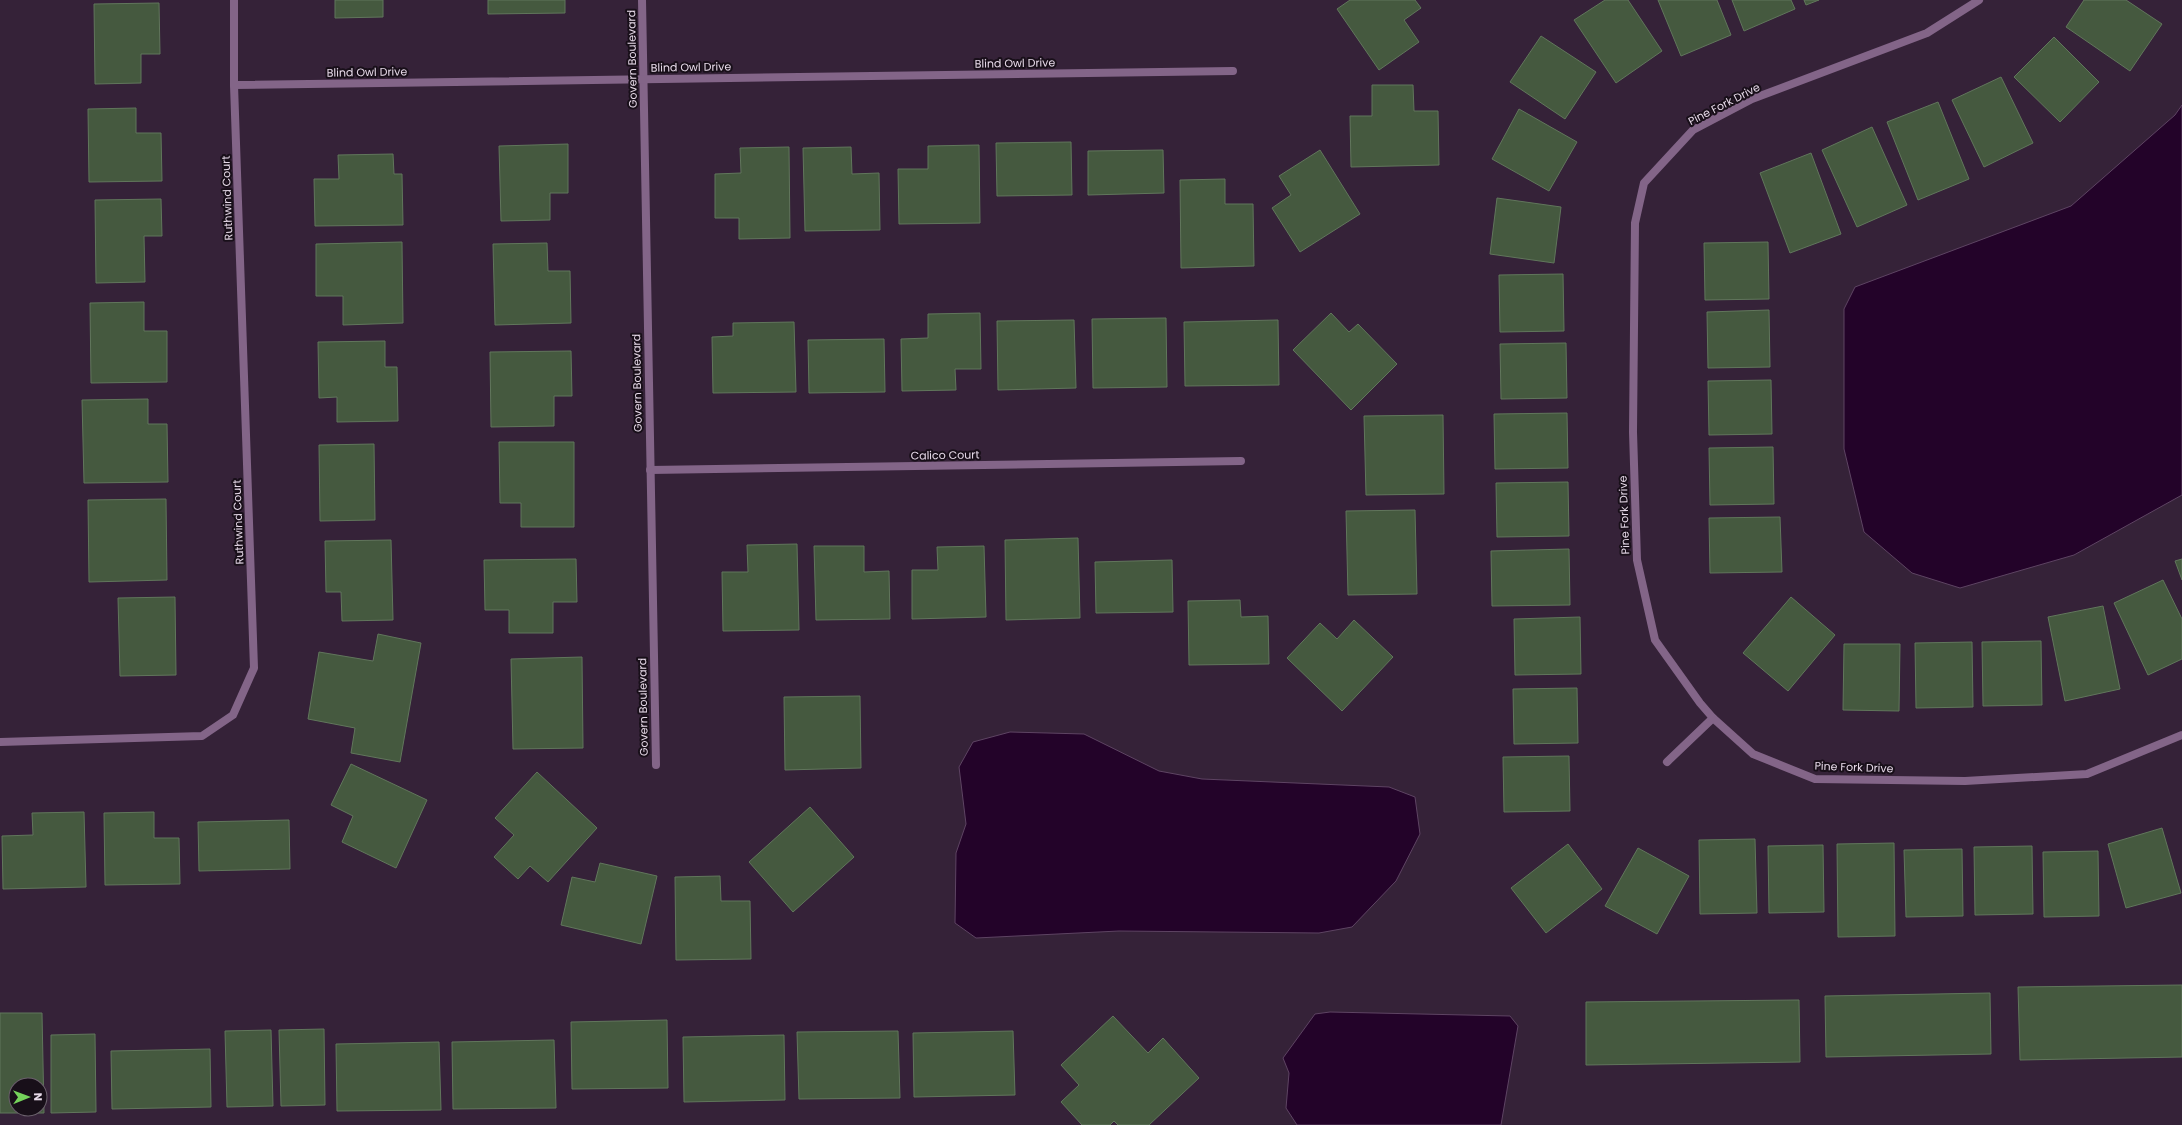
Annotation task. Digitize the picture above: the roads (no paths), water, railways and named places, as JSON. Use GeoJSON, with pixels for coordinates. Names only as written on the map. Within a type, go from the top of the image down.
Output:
{"type":"FeatureCollection","features":[{"type":"Feature","properties":{"kind":"street"},"geometry":{"type":"LineString","coordinates":[[234,0],[234,85]]}},
{"type":"Feature","properties":{"kind":"street","name":"Govern Boulevard"},"geometry":{"type":"LineString","coordinates":[[642,0],[656,765]]}},
{"type":"Feature","properties":{"kind":"street","name":"Pine Fork Drive"},"geometry":{"type":"LineString","coordinates":[[1979,0],[1927,33],[1752,99],[1693,130],[1644,183],[1635,222],[1633,432],[1637,560],[1655,640],[1700,703],[1713,718],[1753,754],[1815,779],[1965,781],[2087,774],[2182,735]]}},
{"type":"Feature","properties":{"kind":"street","name":"Blind Owl Drive"},"geometry":{"type":"LineString","coordinates":[[234,85],[1233,71]]}},
{"type":"Feature","properties":{"kind":"street","name":"Ruthwind Court"},"geometry":{"type":"LineString","coordinates":[[0,742],[202,736],[233,715],[254,668],[234,85]]}},
{"type":"Feature","properties":{"kind":"street","name":"Calico Court"},"geometry":{"type":"LineString","coordinates":[[650,470],[1241,461]]}},
{"type":"Feature","properties":{"kind":"street"},"geometry":{"type":"LineString","coordinates":[[1667,762],[1713,718]]}}]}
